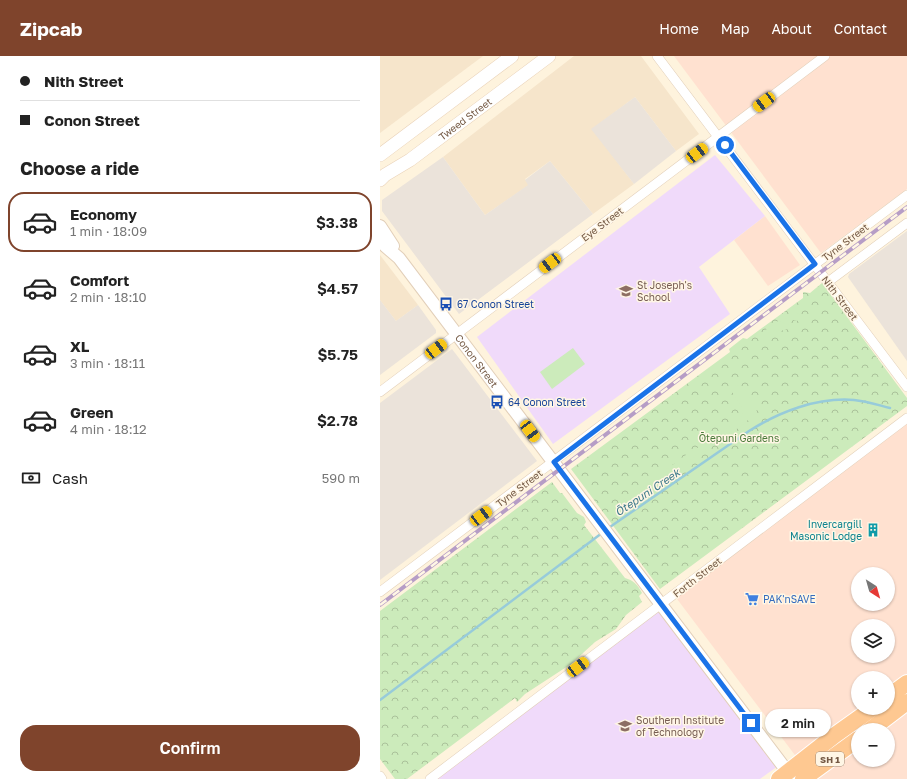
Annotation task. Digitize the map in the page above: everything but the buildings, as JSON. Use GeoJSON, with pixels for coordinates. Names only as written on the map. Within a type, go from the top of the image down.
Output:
{"type":"FeatureCollection","features":[{"type":"Feature","properties":{"kind":"highway"},"geometry":{"type":"LineString","coordinates":[[895,692],[907,683]]}},
{"type":"Feature","properties":{"kind":"highway"},"geometry":{"type":"LineString","coordinates":[[879,723],[907,702]]}},
{"type":"Feature","properties":{"kind":"highway","name":"SH 1"},"geometry":{"type":"LineString","coordinates":[[786,776],[864,715]]}},
{"type":"Feature","properties":{"kind":"highway","name":"SH 1"},"geometry":{"type":"LineString","coordinates":[[803,779],[851,744]]}},
{"type":"Feature","properties":{"kind":"main road"},"geometry":{"type":"LineString","coordinates":[[380,156],[512,56]]}},
{"type":"Feature","properties":{"kind":"main road","name":"Tweed Street"},"geometry":{"type":"LineString","coordinates":[[380,180],[385,175],[410,160],[549,56]]}},
{"type":"Feature","properties":{"kind":"main road"},"geometry":{"type":"LineString","coordinates":[[475,84],[488,102]]}},
{"type":"Feature","properties":{"kind":"street","name":"Nith Street"},"geometry":{"type":"LineString","coordinates":[[657,56],[907,387]]}},
{"type":"Feature","properties":{"kind":"street","name":"Eye Street"},"geometry":{"type":"LineString","coordinates":[[380,392],[825,56]]}},
{"type":"Feature","properties":{"kind":"street","name":"Tyne Street"},"geometry":{"type":"LineString","coordinates":[[380,592],[907,195]]}},
{"type":"Feature","properties":{"kind":"street"},"geometry":{"type":"LineString","coordinates":[[828,282],[907,223]]}},
{"type":"Feature","properties":{"kind":"street"},"geometry":{"type":"LineString","coordinates":[[380,226],[391,242],[399,258]]}},
{"type":"Feature","properties":{"kind":"street","name":"Conon Street"},"geometry":{"type":"LineString","coordinates":[[380,240],[399,258],[554,462],[786,776]]}},
{"type":"Feature","properties":{"kind":"street","name":"Forth Street"},"geometry":{"type":"LineString","coordinates":[[430,779],[907,418]]}},
{"type":"Feature","properties":{"kind":"shaded area"},"geometry":{"type":"Polygon","coordinates":[[[380,56],[483,56],[380,133],[380,56]]]}},
{"type":"Feature","properties":{"kind":"shaded area"},"geometry":{"type":"Polygon","coordinates":[[[574,56],[641,56],[699,134],[676,151],[635,97],[592,129],[634,184],[593,214],[550,161],[525,179],[529,185],[485,215],[443,157],[574,56]]]}},
{"type":"Feature","properties":{"kind":"shaded area"},"geometry":{"type":"Polygon","coordinates":[[[674,56],[907,56],[907,189],[821,253],[674,56]]]}},
{"type":"Feature","properties":{"kind":"shaded area"},"geometry":{"type":"Polygon","coordinates":[[[635,97],[676,151],[634,184],[591,129],[635,97]]]}},
{"type":"Feature","properties":{"kind":"shaded area","name":"St Joseph's School"},"geometry":{"type":"Polygon","coordinates":[[[715,155],[765,216],[699,267],[730,314],[553,444],[477,337],[715,155]]]}},
{"type":"Feature","properties":{"kind":"shaded area"},"geometry":{"type":"Polygon","coordinates":[[[443,157],[485,215],[528,185],[525,180],[550,161],[593,214],[459,314],[382,211],[382,200],[443,157]]]}},
{"type":"Feature","properties":{"kind":"shaded area"},"geometry":{"type":"Polygon","coordinates":[[[765,216],[800,265],[768,286],[734,240],[765,216]]]}},
{"type":"Feature","properties":{"kind":"shaded area"},"geometry":{"type":"Polygon","coordinates":[[[907,231],[907,361],[848,277],[849,274],[907,231]]]}},
{"type":"Feature","properties":{"kind":"shaded area"},"geometry":{"type":"Polygon","coordinates":[[[380,255],[418,305],[396,321],[380,300],[380,255]]]}},
{"type":"Feature","properties":{"kind":"shaded area"},"geometry":{"type":"Polygon","coordinates":[[[380,300],[396,321],[418,305],[436,330],[436,333],[380,375],[380,300]]]}},
{"type":"Feature","properties":{"kind":"shaded area"},"geometry":{"type":"Polygon","coordinates":[[[452,349],[537,461],[380,580],[380,403],[452,349]]]}},
{"type":"Feature","properties":{"kind":"shaded area"},"geometry":{"type":"Polygon","coordinates":[[[907,414],[907,779],[813,779],[671,591],[907,414]]]}},
{"type":"Feature","properties":{"kind":"shaded area","name":"Southern Institute of Technology"},"geometry":{"type":"Polygon","coordinates":[[[659,608],[778,766],[760,779],[432,779],[659,608]]]}},
{"type":"Feature","properties":{"kind":"green space","name":"Ōtepuni Gardens"},"geometry":{"type":"Polygon","coordinates":[[[822,283],[907,398],[907,406],[660,589],[571,469],[730,352],[729,349],[743,338],[747,339],[803,298],[803,292],[810,293],[822,283]]]}},
{"type":"Feature","properties":{"kind":"green space"},"geometry":{"type":"Polygon","coordinates":[[[792,311],[796,311],[801,317],[797,321],[789,321],[785,318],[792,311]]]}},
{"type":"Feature","properties":{"kind":"green space"},"geometry":{"type":"Polygon","coordinates":[[[778,321],[789,325],[789,328],[767,334],[765,333],[764,331],[778,321]]]}},
{"type":"Feature","properties":{"kind":"green space"},"geometry":{"type":"Polygon","coordinates":[[[573,348],[585,364],[552,389],[540,372],[573,348]]]}},
{"type":"Feature","properties":{"kind":"green space"},"geometry":{"type":"Polygon","coordinates":[[[739,385],[744,388],[757,410],[740,426],[730,433],[720,436],[720,433],[743,415],[742,407],[728,386],[739,385]]]}},
{"type":"Feature","properties":{"kind":"green space"},"geometry":{"type":"Polygon","coordinates":[[[717,437],[718,441],[650,487],[645,485],[690,452],[717,437]]]}},
{"type":"Feature","properties":{"kind":"green space"},"geometry":{"type":"Polygon","coordinates":[[[552,482],[577,513],[584,517],[586,522],[584,525],[625,578],[635,583],[639,588],[642,593],[639,596],[642,602],[626,615],[616,629],[595,642],[571,664],[525,694],[517,702],[515,698],[407,779],[395,779],[380,759],[380,611],[552,482]]]}},
{"type":"Feature","properties":{"kind":"green space"},"geometry":{"type":"Polygon","coordinates":[[[643,486],[644,492],[621,505],[621,501],[643,486]]]}},
{"type":"Feature","properties":{"kind":"waterway","name":"Ōtepuni Creek"},"geometry":{"type":"LineString","coordinates":[[607,529],[749,431],[786,412],[812,403],[840,400],[863,401],[890,408]]}},
{"type":"Feature","properties":{"kind":"waterway","name":"Ōtepuni Creek"},"geometry":{"type":"LineString","coordinates":[[380,700],[602,533]]}},
{"type":"Feature","properties":{"kind":"railway"},"geometry":{"type":"LineString","coordinates":[[380,605],[907,207]]}},
{"type":"Feature","properties":{"kind":"place","name":"St Joseph's School"},"geometry":{"type":"Point","coordinates":[626,291]}},
{"type":"Feature","properties":{"kind":"place","name":"67 Conon Street"},"geometry":{"type":"Point","coordinates":[446,304]}},
{"type":"Feature","properties":{"kind":"place","name":"64 Conon Street"},"geometry":{"type":"Point","coordinates":[497,402]}},
{"type":"Feature","properties":{"kind":"place","name":"Invercargill Masonic Lodge"},"geometry":{"type":"Point","coordinates":[873,530]}},
{"type":"Feature","properties":{"kind":"place","name":"PAK'nSAVE"},"geometry":{"type":"Point","coordinates":[752,599]}},
{"type":"Feature","properties":{"kind":"place","name":"Southern Institute of Technology"},"geometry":{"type":"Point","coordinates":[625,726]}},
{"type":"Feature","properties":{"kind":"route"},"geometry":{"type":"LineString","coordinates":[[725,145],[815,264],[554,462],[751,723]]}}]}
